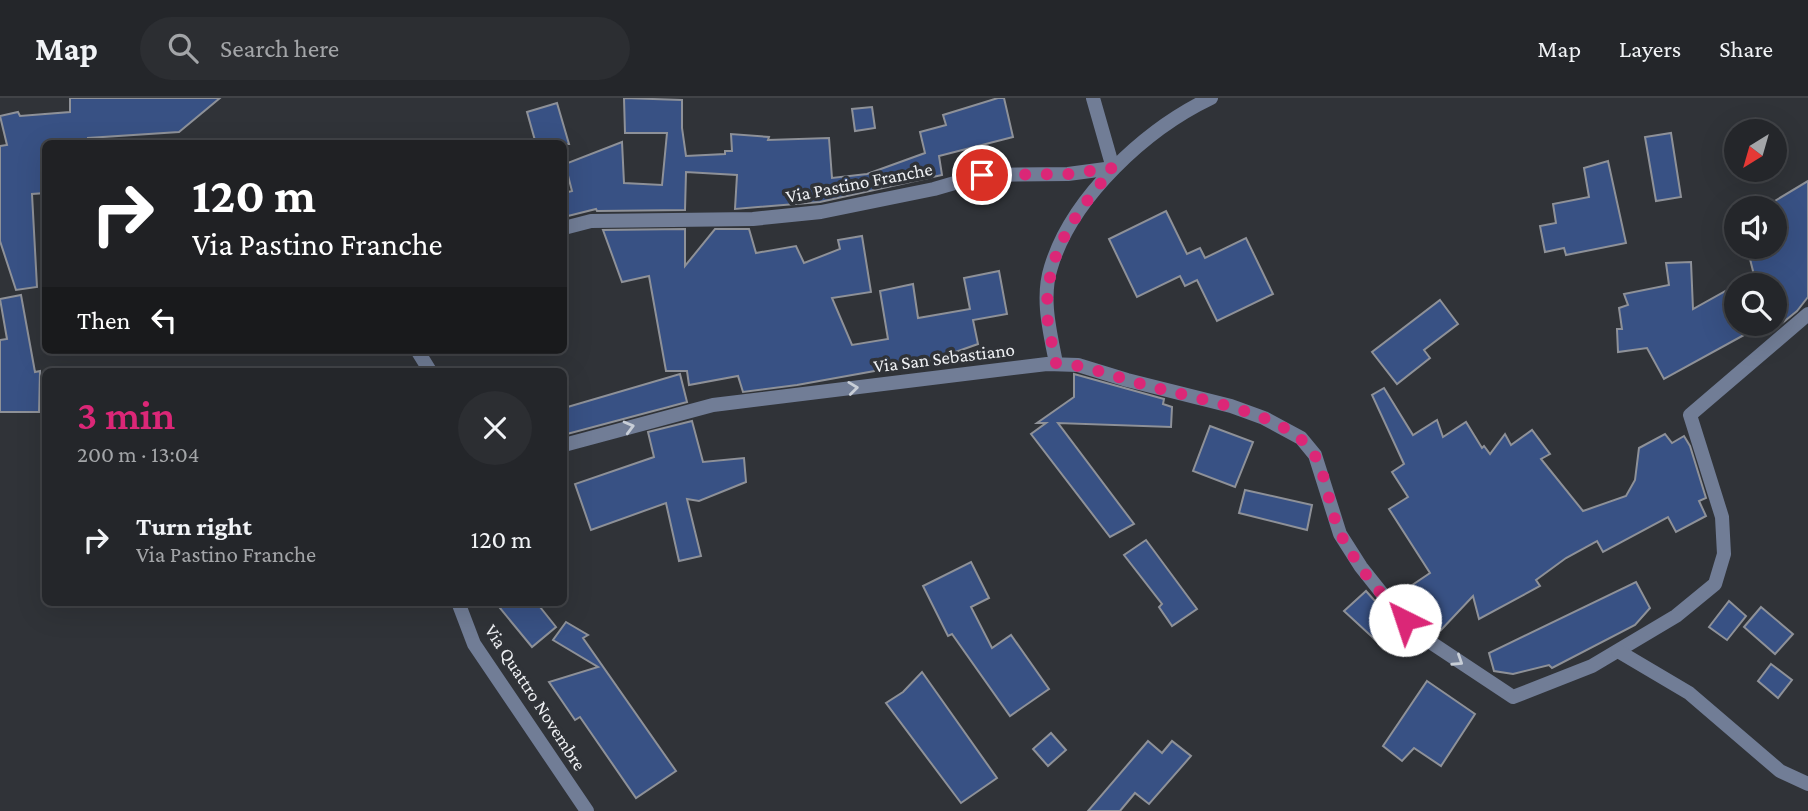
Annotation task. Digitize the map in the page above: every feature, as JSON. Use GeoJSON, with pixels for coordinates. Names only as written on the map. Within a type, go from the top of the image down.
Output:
{"type":"FeatureCollection","features":[{"type":"Feature","properties":{"kind":"street"},"geometry":{"type":"LineString","coordinates":[[1093,98],[1113,168]]}},
{"type":"Feature","properties":{"kind":"street"},"geometry":{"type":"LineString","coordinates":[[1056,363],[1047,312],[1050,269],[1078,212],[1113,168],[1172,121],[1211,98]]}},
{"type":"Feature","properties":{"kind":"street","name":"Via Pastino Franche"},"geometry":{"type":"LineString","coordinates":[[567,227],[591,221],[753,219],[821,212],[982,175],[1068,174],[1113,168]]}},
{"type":"Feature","properties":{"kind":"street"},"geometry":{"type":"LineString","coordinates":[[1808,314],[1690,415],[1722,517],[1724,554],[1714,584],[1675,616],[1618,651],[1689,693],[1780,771],[1808,784]]}},
{"type":"Feature","properties":{"kind":"street","name":"Via San Sebastiano"},"geometry":{"type":"LineString","coordinates":[[567,444],[713,405],[1056,363],[1078,365],[1162,390],[1231,406],[1264,418],[1301,438],[1315,455],[1340,534],[1392,606],[1419,634],[1513,697],[1592,666],[1618,651]]}},
{"type":"Feature","properties":{"kind":"street","name":"Via Quattro Novembre"},"geometry":{"type":"LineString","coordinates":[[460,606],[474,644],[587,811]]}},
{"type":"Feature","properties":{"kind":"building"},"geometry":{"type":"Polygon","coordinates":[[[70,98],[220,98],[179,132],[88,140],[42,140],[42,193],[32,194],[37,287],[16,290],[0,241],[0,146],[7,145],[0,116],[18,112],[20,116],[70,112],[70,98]]]}},
{"type":"Feature","properties":{"kind":"building"},"geometry":{"type":"Polygon","coordinates":[[[624,98],[682,100],[686,156],[725,154],[725,151],[732,151],[731,134],[769,137],[768,140],[829,138],[832,178],[867,174],[925,153],[920,132],[946,125],[943,115],[998,98],[1004,98],[1013,137],[939,156],[942,175],[820,202],[735,209],[737,175],[686,172],[685,210],[596,209],[567,216],[567,192],[572,191],[567,163],[622,142],[624,183],[662,185],[667,133],[625,133],[624,98]]]}},
{"type":"Feature","properties":{"kind":"building"},"geometry":{"type":"Polygon","coordinates":[[[557,103],[569,144],[567,140],[535,140],[527,112],[557,103]]]}},
{"type":"Feature","properties":{"kind":"building"},"geometry":{"type":"Polygon","coordinates":[[[872,107],[875,128],[855,131],[852,109],[872,107]]]}},
{"type":"Feature","properties":{"kind":"building"},"geometry":{"type":"Polygon","coordinates":[[[1671,133],[1681,197],[1656,201],[1645,137],[1671,133]]]}},
{"type":"Feature","properties":{"kind":"building"},"geometry":{"type":"Polygon","coordinates":[[[1608,161],[1626,243],[1566,255],[1564,248],[1545,252],[1540,226],[1556,223],[1553,204],[1589,197],[1584,168],[1608,161]]]}},
{"type":"Feature","properties":{"kind":"building"},"geometry":{"type":"Polygon","coordinates":[[[1808,181],[1808,297],[1787,319],[1787,273],[1754,273],[1750,259],[1787,259],[1787,196],[1783,196],[1808,181]]]}},
{"type":"Feature","properties":{"kind":"building"},"geometry":{"type":"Polygon","coordinates":[[[1166,211],[1187,254],[1200,248],[1205,258],[1246,238],[1273,294],[1217,321],[1197,280],[1185,286],[1180,276],[1137,297],[1109,239],[1166,211]]]}},
{"type":"Feature","properties":{"kind":"building"},"geometry":{"type":"Polygon","coordinates":[[[685,229],[685,266],[715,229],[749,229],[756,253],[796,246],[804,263],[840,249],[838,240],[862,236],[871,292],[832,298],[852,345],[888,339],[880,291],[913,284],[918,318],[970,309],[964,278],[999,271],[1007,314],[973,320],[978,344],[930,361],[743,392],[738,376],[689,385],[687,371],[666,371],[649,276],[622,282],[603,230],[685,229]]]}},
{"type":"Feature","properties":{"kind":"building"},"geometry":{"type":"Polygon","coordinates":[[[1691,262],[1693,309],[1724,292],[1724,336],[1742,336],[1664,379],[1647,348],[1618,352],[1617,329],[1622,329],[1619,308],[1628,305],[1624,294],[1669,285],[1666,263],[1691,262]]]}},
{"type":"Feature","properties":{"kind":"building"},"geometry":{"type":"Polygon","coordinates":[[[21,295],[35,372],[40,371],[39,412],[0,412],[0,340],[7,339],[0,299],[21,295]]]}},
{"type":"Feature","properties":{"kind":"building"},"geometry":{"type":"Polygon","coordinates":[[[1440,300],[1458,324],[1424,350],[1430,358],[1397,384],[1372,352],[1440,300]]]}},
{"type":"Feature","properties":{"kind":"building"},"geometry":{"type":"Polygon","coordinates":[[[680,374],[687,402],[567,434],[567,407],[680,374]]]}},
{"type":"Feature","properties":{"kind":"building"},"geometry":{"type":"Polygon","coordinates":[[[1074,374],[1164,399],[1163,404],[1172,407],[1171,427],[1058,423],[1134,524],[1110,537],[1031,434],[1046,423],[1037,423],[1074,397],[1074,374]]]}},
{"type":"Feature","properties":{"kind":"building"},"geometry":{"type":"Polygon","coordinates":[[[1384,388],[1413,435],[1437,420],[1443,437],[1466,422],[1482,448],[1484,446],[1490,454],[1505,434],[1511,445],[1532,430],[1550,454],[1541,459],[1583,511],[1626,496],[1635,480],[1639,448],[1665,434],[1672,443],[1684,436],[1690,446],[1706,498],[1699,501],[1706,516],[1676,532],[1668,517],[1603,552],[1597,541],[1566,558],[1536,580],[1540,586],[1479,619],[1473,596],[1441,630],[1421,611],[1415,617],[1396,596],[1430,573],[1389,509],[1408,497],[1392,472],[1404,464],[1372,395],[1384,388]]]}},
{"type":"Feature","properties":{"kind":"building"},"geometry":{"type":"Polygon","coordinates":[[[692,421],[703,462],[744,458],[746,482],[699,501],[687,499],[701,556],[679,561],[666,503],[591,530],[575,484],[654,457],[648,432],[692,421]]]}},
{"type":"Feature","properties":{"kind":"building"},"geometry":{"type":"Polygon","coordinates":[[[1210,426],[1253,442],[1235,487],[1193,471],[1210,426]]]}},
{"type":"Feature","properties":{"kind":"building"},"geometry":{"type":"Polygon","coordinates":[[[1245,490],[1312,505],[1307,530],[1239,513],[1245,490]]]}},
{"type":"Feature","properties":{"kind":"building"},"geometry":{"type":"Polygon","coordinates":[[[1146,540],[1197,609],[1172,626],[1159,607],[1162,604],[1124,555],[1146,540]]]}},
{"type":"Feature","properties":{"kind":"building"},"geometry":{"type":"Polygon","coordinates":[[[971,562],[989,598],[971,607],[992,648],[1011,635],[1049,689],[1010,716],[952,634],[948,636],[923,586],[971,562]]]}},
{"type":"Feature","properties":{"kind":"building"},"geometry":{"type":"Polygon","coordinates":[[[1636,582],[1650,608],[1635,625],[1552,668],[1549,665],[1513,674],[1494,671],[1489,653],[1636,582]]]}},
{"type":"Feature","properties":{"kind":"building"},"geometry":{"type":"Polygon","coordinates":[[[1366,591],[1401,630],[1382,646],[1344,611],[1366,591]]]}},
{"type":"Feature","properties":{"kind":"building"},"geometry":{"type":"Polygon","coordinates":[[[1729,601],[1746,616],[1727,640],[1709,627],[1729,601]]]}},
{"type":"Feature","properties":{"kind":"building"},"geometry":{"type":"Polygon","coordinates":[[[498,606],[539,606],[556,627],[532,647],[498,606]]]}},
{"type":"Feature","properties":{"kind":"building"},"geometry":{"type":"Polygon","coordinates":[[[1761,607],[1793,634],[1775,654],[1744,627],[1761,607]]]}},
{"type":"Feature","properties":{"kind":"building"},"geometry":{"type":"Polygon","coordinates":[[[566,622],[588,635],[583,638],[676,771],[636,798],[580,717],[575,720],[549,682],[598,667],[553,640],[566,622]]]}},
{"type":"Feature","properties":{"kind":"building"},"geometry":{"type":"Polygon","coordinates":[[[1771,664],[1792,680],[1778,698],[1758,681],[1771,664]]]}},
{"type":"Feature","properties":{"kind":"building"},"geometry":{"type":"Polygon","coordinates":[[[922,672],[997,778],[961,803],[886,703],[903,692],[922,672]]]}},
{"type":"Feature","properties":{"kind":"building"},"geometry":{"type":"Polygon","coordinates":[[[1427,681],[1475,714],[1441,766],[1414,748],[1402,761],[1383,746],[1427,681]]]}},
{"type":"Feature","properties":{"kind":"building"},"geometry":{"type":"Polygon","coordinates":[[[1051,733],[1066,750],[1048,766],[1033,749],[1051,733]]]}},
{"type":"Feature","properties":{"kind":"building"},"geometry":{"type":"Polygon","coordinates":[[[1148,741],[1162,753],[1172,741],[1191,756],[1149,804],[1135,793],[1120,811],[1088,811],[1148,741]]]}},
{"type":"Feature","properties":{"kind":"route"},"geometry":{"type":"LineString","coordinates":[[982,175],[1068,174],[1113,168],[1078,212],[1050,269],[1047,312],[1056,363],[1078,365],[1166,391],[1231,406],[1264,418],[1301,438],[1315,455],[1340,534],[1361,566],[1405,620]]}}]}
